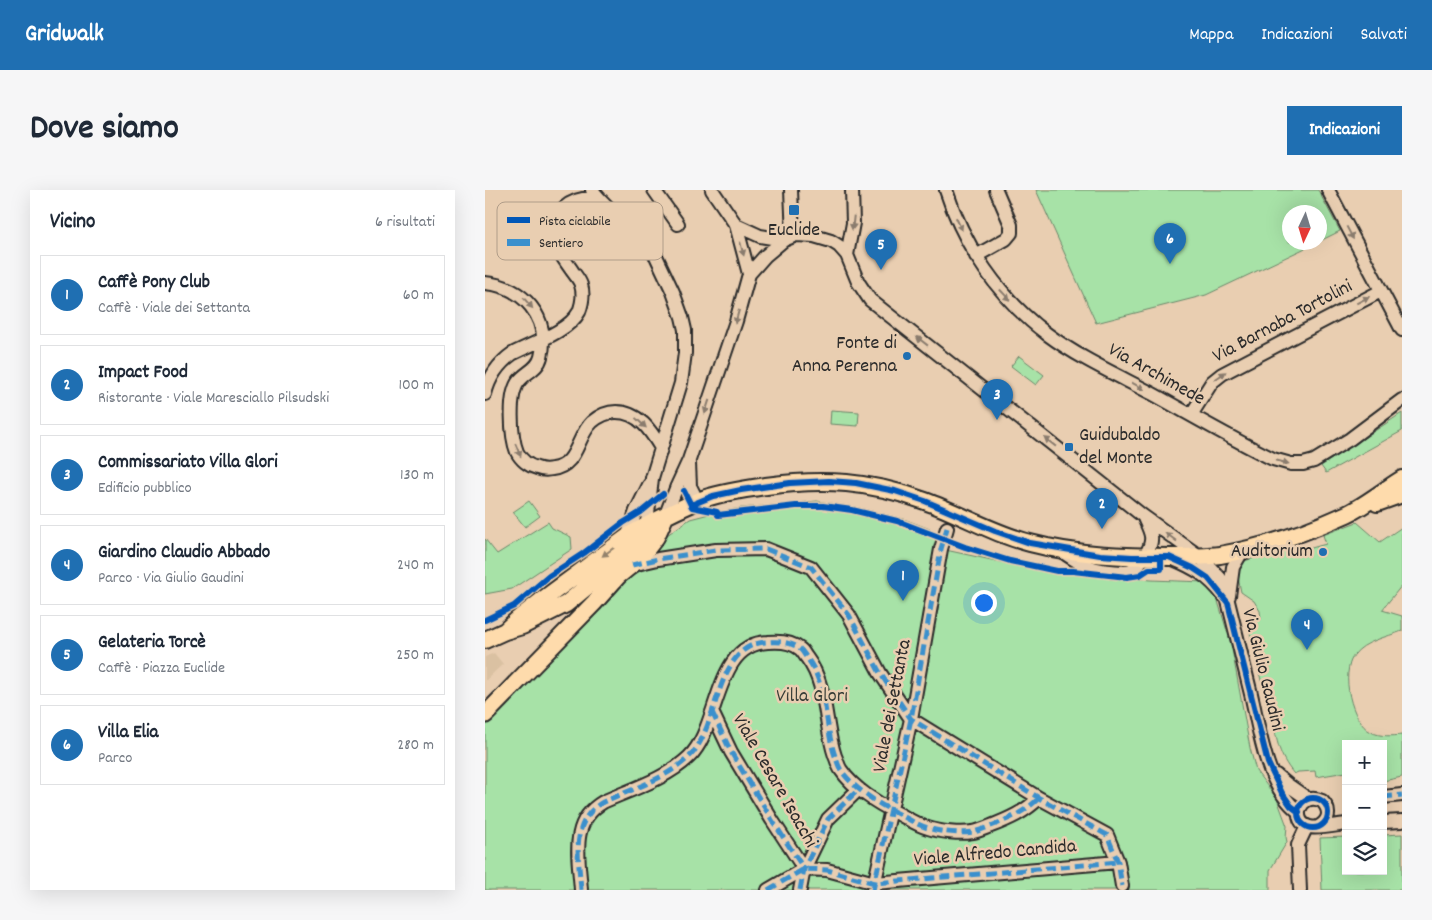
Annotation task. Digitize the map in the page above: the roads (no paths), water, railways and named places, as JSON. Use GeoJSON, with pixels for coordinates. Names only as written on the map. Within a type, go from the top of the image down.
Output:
{"type":"FeatureCollection","features":[{"type":"Feature","properties":{"kind":"main road"},"geometry":{"type":"LineString","coordinates":[[1349,513],[1402,479]]}},
{"type":"Feature","properties":{"kind":"main road"},"geometry":{"type":"LineString","coordinates":[[505,631],[570,580],[640,536],[665,517],[713,496],[741,490],[789,483],[829,481],[856,483],[905,494],[951,511],[1003,535],[1030,543],[1100,554],[1144,557],[1199,556],[1243,550],[1285,538],[1402,494]]}},
{"type":"Feature","properties":{"kind":"main road"},"geometry":{"type":"LineString","coordinates":[[566,604],[581,602],[632,566],[640,536]]}},
{"type":"Feature","properties":{"kind":"main road"},"geometry":{"type":"LineString","coordinates":[[485,640],[522,626],[566,604],[612,566],[640,536]]}},
{"type":"Feature","properties":{"kind":"main road"},"geometry":{"type":"LineString","coordinates":[[485,715],[618,576]]}},
{"type":"Feature","properties":{"kind":"main road"},"geometry":{"type":"LineString","coordinates":[[566,631],[568,623],[567,588],[570,580]]}},
{"type":"Feature","properties":{"kind":"street"},"geometry":{"type":"LineString","coordinates":[[654,190],[662,202]]}},
{"type":"Feature","properties":{"kind":"street"},"geometry":{"type":"LineString","coordinates":[[711,190],[736,225],[749,274]]}},
{"type":"Feature","properties":{"kind":"street"},"geometry":{"type":"LineString","coordinates":[[789,238],[791,190]]}},
{"type":"Feature","properties":{"kind":"street"},"geometry":{"type":"LineString","coordinates":[[847,255],[853,223],[854,206],[852,190]]}},
{"type":"Feature","properties":{"kind":"street","name":"Via Archimede"},"geometry":{"type":"LineString","coordinates":[[945,190],[959,224],[976,256],[1003,292],[1046,333],[1078,353],[1273,459],[1287,464],[1303,464],[1318,460],[1344,444],[1402,400]]}},
{"type":"Feature","properties":{"kind":"street"},"geometry":{"type":"LineString","coordinates":[[976,256],[1006,239],[1011,233],[1011,224],[996,190]]}},
{"type":"Feature","properties":{"kind":"street"},"geometry":{"type":"LineString","coordinates":[[1328,190],[1402,330]]}},
{"type":"Feature","properties":{"kind":"street"},"geometry":{"type":"LineString","coordinates":[[572,202],[596,195]]}},
{"type":"Feature","properties":{"kind":"street"},"geometry":{"type":"LineString","coordinates":[[663,203],[678,224]]}},
{"type":"Feature","properties":{"kind":"street"},"geometry":{"type":"LineString","coordinates":[[736,225],[760,236],[789,238],[800,235],[814,236],[839,246],[847,255]]}},
{"type":"Feature","properties":{"kind":"street"},"geometry":{"type":"LineString","coordinates":[[665,517],[689,460],[736,321],[749,274],[765,256],[789,238]]}},
{"type":"Feature","properties":{"kind":"street","name":"Via Giulio Gaudini"},"geometry":{"type":"LineString","coordinates":[[847,255],[867,298],[1143,516],[1199,556],[1220,578],[1224,586],[1265,753],[1278,787],[1291,806],[1299,812]]}},
{"type":"Feature","properties":{"kind":"street"},"geometry":{"type":"LineString","coordinates":[[485,394],[494,372],[505,359],[565,327],[573,320],[579,310],[583,297],[580,281],[566,260]]}},
{"type":"Feature","properties":{"kind":"street"},"geometry":{"type":"LineString","coordinates":[[640,536],[652,478],[681,383],[686,338],[682,318],[673,292],[658,260]]}},
{"type":"Feature","properties":{"kind":"street"},"geometry":{"type":"LineString","coordinates":[[485,284],[504,286],[523,297],[538,318],[541,328],[542,350],[539,361],[533,370],[517,384],[513,398],[513,437],[516,450],[523,460],[536,468],[551,469],[560,467],[572,458],[592,422],[605,414],[613,412],[627,413],[638,419],[661,448]]}},
{"type":"Feature","properties":{"kind":"street","name":"Via Barnaba Tortolini"},"geometry":{"type":"LineString","coordinates":[[1191,415],[1212,382],[1225,373],[1381,291]]}},
{"type":"Feature","properties":{"kind":"street"},"geometry":{"type":"LineString","coordinates":[[689,460],[690,486],[698,502]]}},
{"type":"Feature","properties":{"kind":"street"},"geometry":{"type":"LineString","coordinates":[[640,536],[636,511],[652,478]]}},
{"type":"Feature","properties":{"kind":"street"},"geometry":{"type":"LineString","coordinates":[[1143,516],[1151,532],[1152,539],[1144,557]]}},
{"type":"Feature","properties":{"kind":"street","name":"Viale dei Settanta"},"geometry":{"type":"LineString","coordinates":[[874,887],[911,719],[941,549],[947,528]]}},
{"type":"Feature","properties":{"kind":"street"},"geometry":{"type":"LineString","coordinates":[[632,566],[658,559],[717,550],[766,549],[811,567],[849,615],[880,673],[911,719],[1039,798],[1107,835],[1118,862],[1121,889]]}},
{"type":"Feature","properties":{"kind":"street","name":"Via Giulio Gaudini"},"geometry":{"type":"LineString","coordinates":[[1228,603],[1233,567],[1243,550]]}},
{"type":"Feature","properties":{"kind":"street","name":"Via Giulio Gaudini"},"geometry":{"type":"LineString","coordinates":[[1169,557],[1205,576],[1213,583],[1228,603]]}},
{"type":"Feature","properties":{"kind":"street"},"geometry":{"type":"LineString","coordinates":[[581,890],[578,846],[583,820],[593,808],[603,802],[671,772],[691,756],[699,744],[722,682],[737,654],[751,645],[766,641],[786,642],[800,649],[812,665],[821,684],[832,746],[840,769],[859,789],[881,805],[927,828],[959,833],[974,832],[1009,820],[1029,808],[1039,798]]}},
{"type":"Feature","properties":{"kind":"street","name":"Viale Cesare Isacchi"},"geometry":{"type":"LineString","coordinates":[[712,712],[731,752],[804,869]]}},
{"type":"Feature","properties":{"kind":"street"},"geometry":{"type":"LineString","coordinates":[[1271,770],[1308,799]]}},
{"type":"Feature","properties":{"kind":"street"},"geometry":{"type":"LineString","coordinates":[[800,890],[804,869],[828,818],[859,789]]}},
{"type":"Feature","properties":{"kind":"street"},"geometry":{"type":"LineString","coordinates":[[1387,797],[1402,795]]}},
{"type":"Feature","properties":{"kind":"street"},"geometry":{"type":"LineString","coordinates":[[1299,890],[1298,845],[1313,826],[1326,821],[1328,812],[1326,806],[1317,798],[1308,799],[1301,804],[1299,812],[1301,820],[1313,826],[1342,824]]}},
{"type":"Feature","properties":{"kind":"street"},"geometry":{"type":"LineString","coordinates":[[1328,812],[1342,821]]}},
{"type":"Feature","properties":{"kind":"street"},"geometry":{"type":"LineString","coordinates":[[1387,822],[1402,821]]}},
{"type":"Feature","properties":{"kind":"street","name":"Viale Alfredo Candida"},"geometry":{"type":"LineString","coordinates":[[874,887],[1118,862]]}},
{"type":"Feature","properties":{"kind":"street"},"geometry":{"type":"LineString","coordinates":[[768,890],[804,869],[827,870],[874,887]]}},
{"type":"Feature","properties":{"kind":"place","name":"Euclide"},"geometry":{"type":"Point","coordinates":[794,210]}},
{"type":"Feature","properties":{"kind":"place","name":"Villa Elia"},"geometry":{"type":"Point","coordinates":[1170,264]}},
{"type":"Feature","properties":{"kind":"place","name":"Gelateria Torcè"},"geometry":{"type":"Point","coordinates":[881,270]}},
{"type":"Feature","properties":{"kind":"place","name":"Fonte di Anna Perenna"},"geometry":{"type":"Point","coordinates":[907,356]}},
{"type":"Feature","properties":{"kind":"place","name":"Commissariato Villa Glori"},"geometry":{"type":"Point","coordinates":[997,420]}},
{"type":"Feature","properties":{"kind":"place","name":"Guidubaldo del Monte"},"geometry":{"type":"Point","coordinates":[1069,447]}},
{"type":"Feature","properties":{"kind":"place","name":"Impact Food"},"geometry":{"type":"Point","coordinates":[1102,529]}},
{"type":"Feature","properties":{"kind":"place","name":"Auditorium"},"geometry":{"type":"Point","coordinates":[1323,552]}},
{"type":"Feature","properties":{"kind":"place","name":"Caffè Pony Club"},"geometry":{"type":"Point","coordinates":[903,601]}},
{"type":"Feature","properties":{"kind":"place","name":"Giardino Claudio Abbado"},"geometry":{"type":"Point","coordinates":[1307,650]}},
{"type":"Feature","properties":{"kind":"park label","name":"Villa Glori"},"geometry":{"type":"Point","coordinates":[812,697]}}]}
